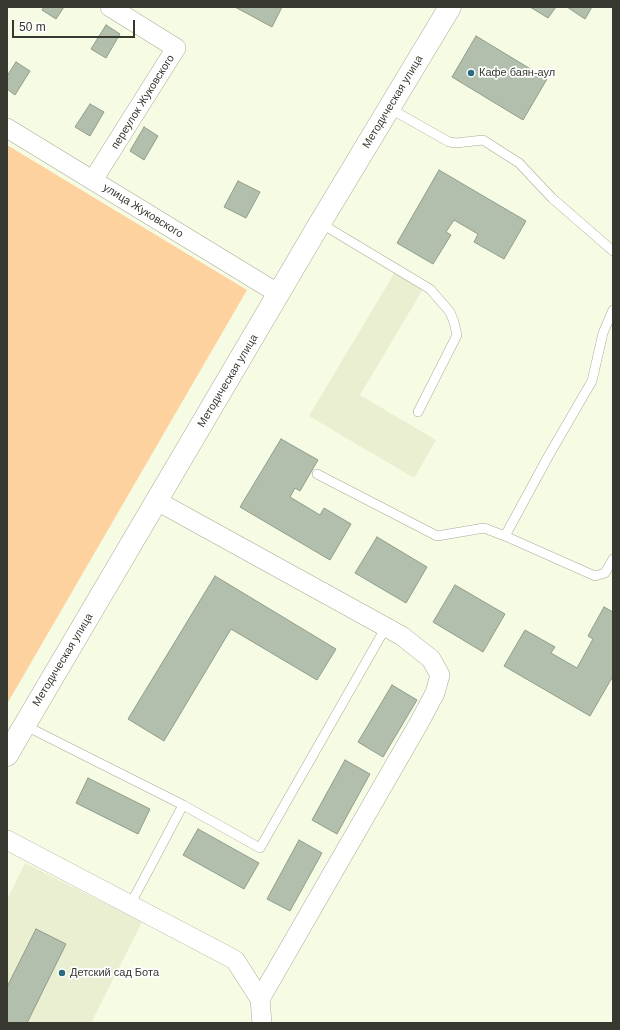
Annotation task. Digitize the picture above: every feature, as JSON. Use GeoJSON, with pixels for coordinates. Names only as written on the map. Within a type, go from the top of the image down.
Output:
{"type":"FeatureCollection","features":[{"type":"Feature","properties":{"kind":"main road","name":"Методическая улица"},"geometry":{"type":"LineString","coordinates":[[7,755],[320,223],[450,7]]}},
{"type":"Feature","properties":{"kind":"street","name":"переулок Жуковского"},"geometry":{"type":"LineString","coordinates":[[93,180],[176,48],[110,7]]}},
{"type":"Feature","properties":{"kind":"street","name":"улица Жуковского"},"geometry":{"type":"LineString","coordinates":[[7,128],[279,294]]}},
{"type":"Feature","properties":{"kind":"street"},"geometry":{"type":"LineString","coordinates":[[157,501],[402,636],[431,659],[440,676],[435,693],[260,999]]}},
{"type":"Feature","properties":{"kind":"street"},"geometry":{"type":"LineString","coordinates":[[7,840],[234,960],[260,999],[262,1023]]}},
{"type":"Feature","properties":{"kind":"lane"},"geometry":{"type":"LineString","coordinates":[[389,108],[449,142],[456,143],[483,140],[519,163],[552,198],[613,251]]}},
{"type":"Feature","properties":{"kind":"lane"},"geometry":{"type":"LineString","coordinates":[[320,223],[430,289],[450,312],[457,335],[418,412]]}},
{"type":"Feature","properties":{"kind":"lane"},"geometry":{"type":"LineString","coordinates":[[505,536],[549,455],[592,381],[603,333],[613,310]]}},
{"type":"Feature","properties":{"kind":"lane"},"geometry":{"type":"LineString","coordinates":[[317,474],[437,536],[484,528],[595,576],[605,573],[613,559]]}},
{"type":"Feature","properties":{"kind":"lane"},"geometry":{"type":"LineString","coordinates":[[24,725],[183,805],[260,848],[386,627]]}},
{"type":"Feature","properties":{"kind":"lane"},"geometry":{"type":"LineString","coordinates":[[130,905],[183,805]]}},
{"type":"Feature","properties":{"kind":"shaded area"},"geometry":{"type":"Polygon","coordinates":[[[7,145],[247,290],[7,704],[7,145]]]}},
{"type":"Feature","properties":{"kind":"shaded area"},"geometry":{"type":"Polygon","coordinates":[[[395,272],[423,289],[360,395],[436,440],[414,478],[309,416],[395,272]]]}},
{"type":"Feature","properties":{"kind":"shaded area","name":"Детский сад Бота"},"geometry":{"type":"Polygon","coordinates":[[[25,863],[142,922],[91,1023],[7,1023],[7,900],[25,863]]]}},
{"type":"Feature","properties":{"kind":"building"},"geometry":{"type":"Polygon","coordinates":[[[44,7],[64,7],[56,19],[42,10],[44,7]]]}},
{"type":"Feature","properties":{"kind":"building"},"geometry":{"type":"Polygon","coordinates":[[[235,7],[282,7],[272,27],[235,7]]]}},
{"type":"Feature","properties":{"kind":"building"},"geometry":{"type":"Polygon","coordinates":[[[530,7],[556,7],[548,18],[530,7]]]}},
{"type":"Feature","properties":{"kind":"building"},"geometry":{"type":"Polygon","coordinates":[[[567,7],[592,7],[585,19],[567,7]]]}},
{"type":"Feature","properties":{"kind":"building"},"geometry":{"type":"Polygon","coordinates":[[[106,25],[120,34],[106,58],[91,49],[106,25]]]}},
{"type":"Feature","properties":{"kind":"building"},"geometry":{"type":"Polygon","coordinates":[[[476,36],[547,79],[523,120],[452,77],[476,36]]]}},
{"type":"Feature","properties":{"kind":"building"},"geometry":{"type":"Polygon","coordinates":[[[16,62],[30,71],[15,95],[7,89],[7,76],[16,62]]]}},
{"type":"Feature","properties":{"kind":"building"},"geometry":{"type":"Polygon","coordinates":[[[90,104],[104,112],[90,136],[75,127],[90,104]]]}},
{"type":"Feature","properties":{"kind":"building"},"geometry":{"type":"Polygon","coordinates":[[[144,127],[158,136],[144,160],[130,151],[144,127]]]}},
{"type":"Feature","properties":{"kind":"building"},"geometry":{"type":"Polygon","coordinates":[[[439,170],[526,221],[504,259],[474,242],[478,234],[454,220],[446,232],[451,235],[433,264],[397,243],[439,170]]]}},
{"type":"Feature","properties":{"kind":"building"},"geometry":{"type":"Polygon","coordinates":[[[238,181],[260,192],[246,218],[224,207],[238,181]]]}},
{"type":"Feature","properties":{"kind":"building"},"geometry":{"type":"Polygon","coordinates":[[[281,439],[318,460],[300,491],[295,488],[290,497],[320,515],[324,508],[351,524],[330,560],[240,507],[281,439]]]}},
{"type":"Feature","properties":{"kind":"building"},"geometry":{"type":"Polygon","coordinates":[[[377,537],[427,567],[406,603],[355,573],[377,537]]]}},
{"type":"Feature","properties":{"kind":"building"},"geometry":{"type":"Polygon","coordinates":[[[215,576],[336,649],[317,680],[231,629],[164,741],[128,719],[215,576]]]}},
{"type":"Feature","properties":{"kind":"building"},"geometry":{"type":"Polygon","coordinates":[[[455,585],[505,614],[483,652],[433,622],[455,585]]]}},
{"type":"Feature","properties":{"kind":"building"},"geometry":{"type":"Polygon","coordinates":[[[604,607],[613,612],[613,676],[590,716],[504,666],[525,630],[555,647],[551,653],[577,668],[593,639],[588,636],[604,607]]]}},
{"type":"Feature","properties":{"kind":"building"},"geometry":{"type":"Polygon","coordinates":[[[392,685],[417,700],[383,757],[358,742],[392,685]]]}},
{"type":"Feature","properties":{"kind":"building"},"geometry":{"type":"Polygon","coordinates":[[[345,760],[370,774],[337,834],[312,820],[345,760]]]}},
{"type":"Feature","properties":{"kind":"building"},"geometry":{"type":"Polygon","coordinates":[[[88,778],[150,809],[138,834],[76,803],[88,778]]]}},
{"type":"Feature","properties":{"kind":"building"},"geometry":{"type":"Polygon","coordinates":[[[198,829],[259,863],[244,889],[183,855],[198,829]]]}},
{"type":"Feature","properties":{"kind":"building"},"geometry":{"type":"Polygon","coordinates":[[[299,840],[322,853],[290,911],[267,899],[299,840]]]}},
{"type":"Feature","properties":{"kind":"building"},"geometry":{"type":"Polygon","coordinates":[[[36,929],[66,944],[27,1023],[7,1023],[7,987],[36,929]]]}},
{"type":"Feature","properties":{"kind":"place","name":"Кафе баян-аул"},"geometry":{"type":"Point","coordinates":[471,73]}},
{"type":"Feature","properties":{"kind":"place","name":"Детский сад Бота"},"geometry":{"type":"Point","coordinates":[62,973]}}]}
